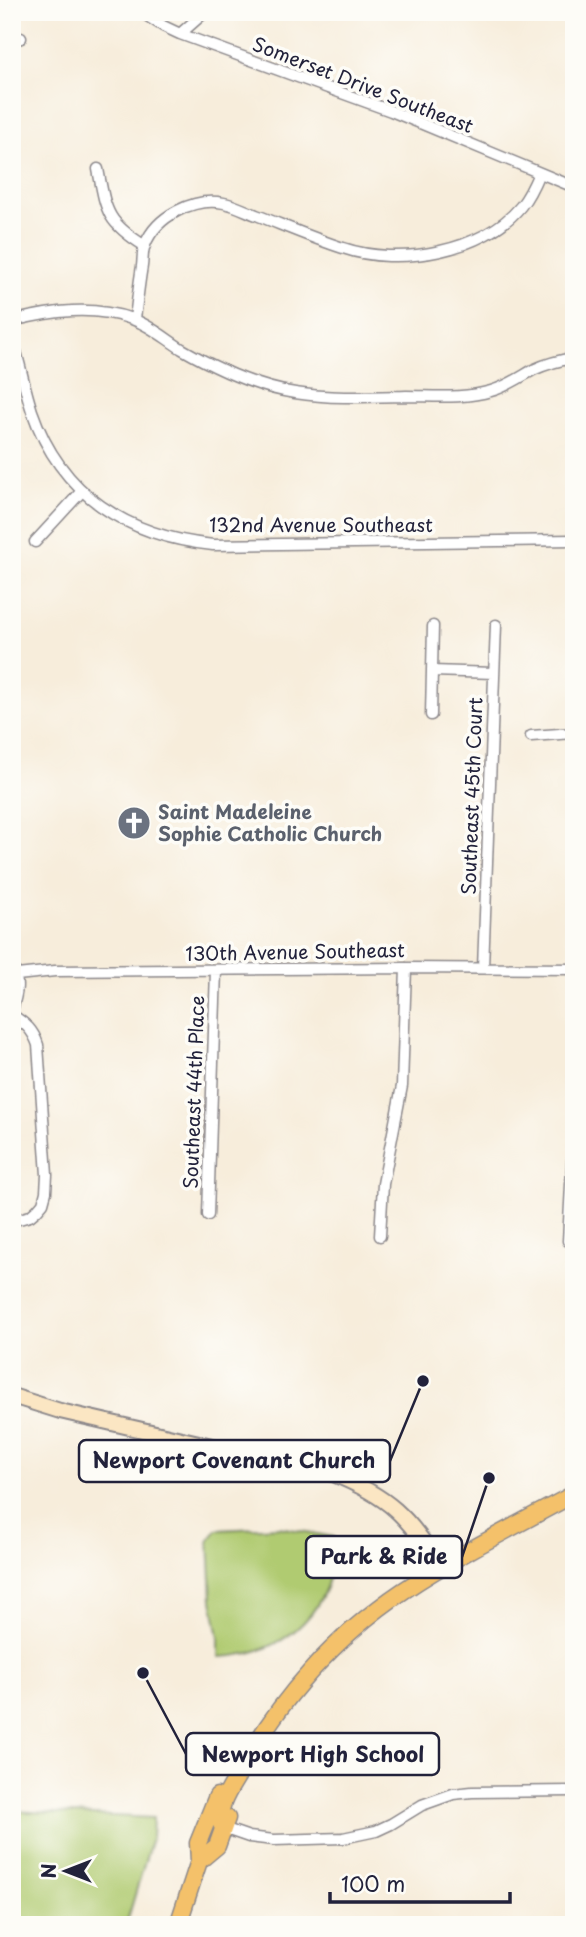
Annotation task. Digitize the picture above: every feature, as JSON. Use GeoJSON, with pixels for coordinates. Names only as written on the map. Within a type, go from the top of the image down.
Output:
{"type":"FeatureCollection","features":[{"type":"Feature","properties":{"kind":"main road"},"geometry":{"type":"LineString","coordinates":[[12,1396],[69,1413],[333,1474],[361,1485],[383,1498],[401,1514],[419,1534],[441,1567]]}},
{"type":"Feature","properties":{"kind":"main road"},"geometry":{"type":"LineString","coordinates":[[199,1861],[217,1846],[223,1828],[220,1814],[223,1804],[252,1749],[296,1687],[329,1651],[363,1620],[441,1567],[574,1494]]}},
{"type":"Feature","properties":{"kind":"main road"},"geometry":{"type":"LineString","coordinates":[[178,1925],[199,1861],[198,1843],[218,1794],[253,1733],[267,1727]]}},
{"type":"Feature","properties":{"kind":"street","name":"Somerset Drive Southeast"},"geometry":{"type":"LineString","coordinates":[[141,12],[180,34],[391,111],[574,187]]}},
{"type":"Feature","properties":{"kind":"street"},"geometry":{"type":"LineString","coordinates":[[180,34],[205,12]]}},
{"type":"Feature","properties":{"kind":"street"},"geometry":{"type":"LineString","coordinates":[[99,169],[103,197],[115,223],[123,232],[145,246]]}},
{"type":"Feature","properties":{"kind":"street"},"geometry":{"type":"LineString","coordinates":[[135,319],[145,246],[157,228],[171,214],[182,208],[211,202],[224,203],[346,250],[393,256],[429,254],[461,246],[483,237],[498,226],[520,208],[531,193],[539,173]]}},
{"type":"Feature","properties":{"kind":"street"},"geometry":{"type":"LineString","coordinates":[[12,321],[64,311],[92,311],[135,319],[222,370],[257,384],[293,393],[326,397],[478,394],[507,385],[536,369],[574,358]]}},
{"type":"Feature","properties":{"kind":"street","name":"132nd Avenue Southeast"},"geometry":{"type":"LineString","coordinates":[[12,338],[31,410],[44,440],[61,466],[82,491],[113,515],[169,539],[213,545],[574,540]]}},
{"type":"Feature","properties":{"kind":"street"},"geometry":{"type":"LineString","coordinates":[[35,542],[82,491]]}},
{"type":"Feature","properties":{"kind":"street","name":"Southeast 45th Court"},"geometry":{"type":"LineString","coordinates":[[483,968],[496,625]]}},
{"type":"Feature","properties":{"kind":"street"},"geometry":{"type":"LineString","coordinates":[[430,715],[433,626]]}},
{"type":"Feature","properties":{"kind":"street"},"geometry":{"type":"LineString","coordinates":[[432,671],[494,673]]}},
{"type":"Feature","properties":{"kind":"street"},"geometry":{"type":"LineString","coordinates":[[531,736],[574,733]]}},
{"type":"Feature","properties":{"kind":"street"},"geometry":{"type":"LineString","coordinates":[[380,1236],[383,1184],[402,1086],[406,968]]}},
{"type":"Feature","properties":{"kind":"street","name":"130th Avenue Southeast"},"geometry":{"type":"LineString","coordinates":[[15,970],[574,969]]}},
{"type":"Feature","properties":{"kind":"street"},"geometry":{"type":"LineString","coordinates":[[12,1221],[30,1216],[43,1203],[47,1175],[38,1045],[29,1026],[12,1013],[18,988],[15,970]]}},
{"type":"Feature","properties":{"kind":"street","name":"Southeast 44th Place"},"geometry":{"type":"LineString","coordinates":[[208,1215],[216,970]]}},
{"type":"Feature","properties":{"kind":"street"},"geometry":{"type":"LineString","coordinates":[[568,1241],[574,1128]]}},
{"type":"Feature","properties":{"kind":"street"},"geometry":{"type":"LineString","coordinates":[[223,1828],[249,1837],[274,1840],[343,1838],[376,1831],[391,1825],[422,1805],[453,1794],[574,1791]]}},
{"type":"Feature","properties":{"kind":"green space"},"geometry":{"type":"Polygon","coordinates":[[[279,1527],[334,1537],[333,1562],[327,1585],[304,1622],[287,1637],[244,1654],[219,1657],[219,1637],[212,1600],[209,1540],[217,1530],[279,1527]]]}},
{"type":"Feature","properties":{"kind":"green space"},"geometry":{"type":"Polygon","coordinates":[[[12,1811],[153,1818],[152,1838],[126,1925],[12,1925],[12,1811]]]}},
{"type":"Feature","properties":{"kind":"place","name":"Saint Madeleine Sophie Catholic Church"},"geometry":{"type":"Point","coordinates":[134,823]}},
{"type":"Feature","properties":{"kind":"place","name":"Newport Covenant Church"},"geometry":{"type":"Point","coordinates":[423,1381]}},
{"type":"Feature","properties":{"kind":"place","name":"Park & Ride"},"geometry":{"type":"Point","coordinates":[489,1478]}},
{"type":"Feature","properties":{"kind":"place","name":"Newport High School"},"geometry":{"type":"Point","coordinates":[143,1673]}}]}
